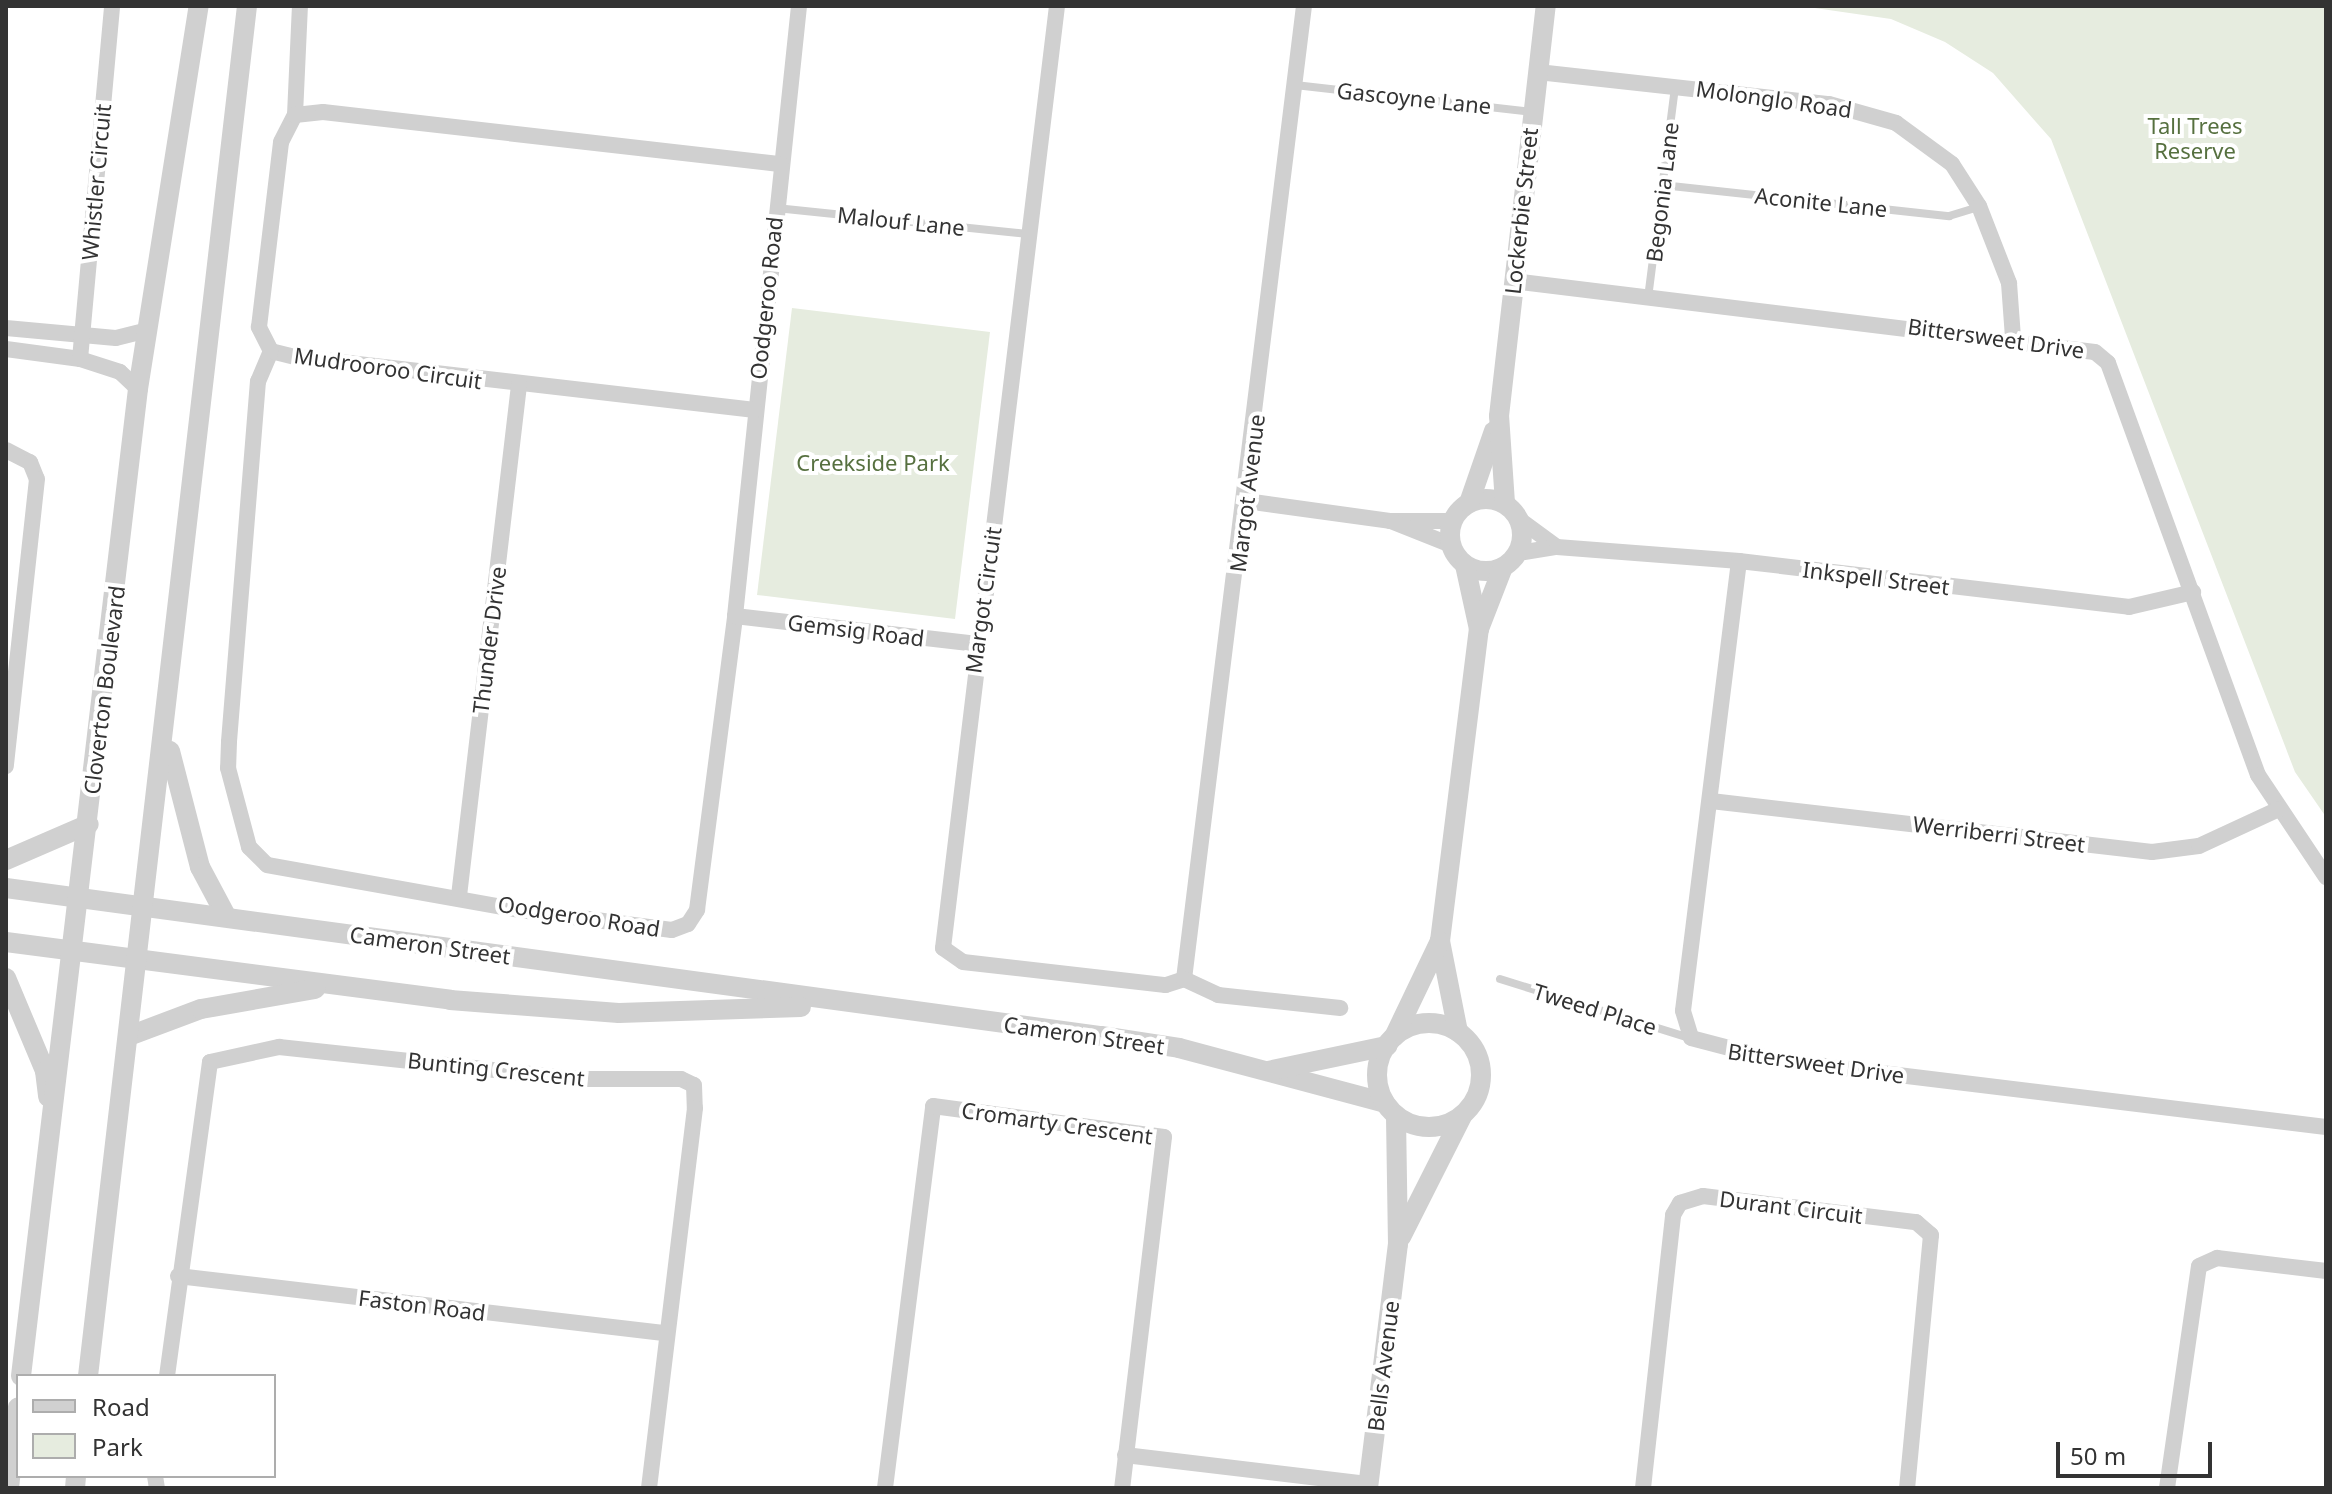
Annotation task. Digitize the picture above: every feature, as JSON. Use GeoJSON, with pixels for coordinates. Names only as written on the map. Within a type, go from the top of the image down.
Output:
{"type":"FeatureCollection","features":[{"type":"Feature","properties":{"kind":"street","name":"Whistler Circuit"},"geometry":{"type":"LineString","coordinates":[[80,359],[112,6]]}},
{"type":"Feature","properties":{"kind":"street","name":"Cloverton Boulevard"},"geometry":{"type":"LineString","coordinates":[[21,1374],[89,824],[138,389],[199,6]]}},
{"type":"Feature","properties":{"kind":"street"},"geometry":{"type":"LineString","coordinates":[[88,1374],[166,728],[247,6]]}},
{"type":"Feature","properties":{"kind":"street","name":"Mudrooroo Circuit"},"geometry":{"type":"LineString","coordinates":[[300,6],[295,115],[281,142],[259,327],[271,351],[519,385],[755,410]]}},
{"type":"Feature","properties":{"kind":"street","name":"Oodgeroo Road"},"geometry":{"type":"LineString","coordinates":[[271,351],[258,381],[229,742],[228,768],[249,847],[267,865],[672,930],[688,924],[697,910],[735,616],[775,208],[799,6]]}},
{"type":"Feature","properties":{"kind":"street","name":"Margot Circuit"},"geometry":{"type":"LineString","coordinates":[[1057,6],[977,644],[943,948],[963,962],[1166,985],[1184,979]]}},
{"type":"Feature","properties":{"kind":"street","name":"Margot Avenue"},"geometry":{"type":"LineString","coordinates":[[1184,979],[1246,501],[1304,6]]}},
{"type":"Feature","properties":{"kind":"street","name":"Lockerbie Street"},"geometry":{"type":"LineString","coordinates":[[1499,416],[1546,6]]}},
{"type":"Feature","properties":{"kind":"street","name":"Molonglo Road"},"geometry":{"type":"LineString","coordinates":[[1538,72],[1829,104],[1896,123],[1952,164],[1979,206],[2011,293],[2013,338]]}},
{"type":"Feature","properties":{"kind":"street"},"geometry":{"type":"LineString","coordinates":[[295,115],[323,112],[781,164]]}},
{"type":"Feature","properties":{"kind":"street","name":"Bittersweet Drive"},"geometry":{"type":"LineString","coordinates":[[1513,281],[1648,299],[2013,338],[2095,352],[2108,363],[2258,775],[2326,877]]}},
{"type":"Feature","properties":{"kind":"street"},"geometry":{"type":"LineString","coordinates":[[6,328],[82,337],[147,330]]}},
{"type":"Feature","properties":{"kind":"street"},"geometry":{"type":"LineString","coordinates":[[6,349],[80,359],[120,372],[138,389]]}},
{"type":"Feature","properties":{"kind":"street","name":"Thunder Drive"},"geometry":{"type":"LineString","coordinates":[[459,896],[519,385]]}},
{"type":"Feature","properties":{"kind":"street"},"geometry":{"type":"LineString","coordinates":[[1451,545],[1453,521],[1469,503],[1499,416]]}},
{"type":"Feature","properties":{"kind":"street"},"geometry":{"type":"LineString","coordinates":[[1499,416],[1505,503],[1520,520],[1557,547]]}},
{"type":"Feature","properties":{"kind":"street"},"geometry":{"type":"LineString","coordinates":[[6,450],[30,462],[37,479],[6,766]]}},
{"type":"Feature","properties":{"kind":"street"},"geometry":{"type":"LineString","coordinates":[[1246,501],[1390,521],[1453,521]]}},
{"type":"Feature","properties":{"kind":"street"},"geometry":{"type":"LineString","coordinates":[[1469,503],[1505,503]]}},
{"type":"Feature","properties":{"kind":"street"},"geometry":{"type":"LineString","coordinates":[[1398,1244],[1481,1073],[1458,1032],[1440,941],[1479,629],[1510,560],[1520,520]]}},
{"type":"Feature","properties":{"kind":"street"},"geometry":{"type":"LineString","coordinates":[[1390,521],[1451,545],[1465,565],[1479,629]]}},
{"type":"Feature","properties":{"kind":"street","name":"Inkspell Street"},"geometry":{"type":"LineString","coordinates":[[1510,560],[1557,547],[1739,561],[2129,607],[2193,592]]}},
{"type":"Feature","properties":{"kind":"street"},"geometry":{"type":"LineString","coordinates":[[1465,565],[1510,560]]}},
{"type":"Feature","properties":{"kind":"street"},"geometry":{"type":"LineString","coordinates":[[1691,1038],[1683,1011],[1739,561]]}},
{"type":"Feature","properties":{"kind":"street","name":"Gemsig Road"},"geometry":{"type":"LineString","coordinates":[[735,616],[977,644]]}},
{"type":"Feature","properties":{"kind":"street"},"geometry":{"type":"LineString","coordinates":[[166,728],[177,797],[200,867],[226,916]]}},
{"type":"Feature","properties":{"kind":"street","name":"Werriberri Street"},"geometry":{"type":"LineString","coordinates":[[1711,801],[2152,852],[2199,846],[2279,809]]}},
{"type":"Feature","properties":{"kind":"street"},"geometry":{"type":"LineString","coordinates":[[6,860],[89,824]]}},
{"type":"Feature","properties":{"kind":"street","name":"Cameron Street"},"geometry":{"type":"LineString","coordinates":[[6,888],[1164,1046],[1390,1110]]}},
{"type":"Feature","properties":{"kind":"street"},"geometry":{"type":"LineString","coordinates":[[1398,1244],[1390,1110],[1377,1068],[1440,941]]}},
{"type":"Feature","properties":{"kind":"street","name":"Cameron Street"},"geometry":{"type":"LineString","coordinates":[[6,942],[339,985],[619,1013],[853,1005]]}},
{"type":"Feature","properties":{"kind":"street"},"geometry":{"type":"LineString","coordinates":[[6,978],[45,1071],[51,1129]]}},
{"type":"Feature","properties":{"kind":"street"},"geometry":{"type":"LineString","coordinates":[[1184,979],[1218,995],[1340,1008]]}},
{"type":"Feature","properties":{"kind":"street"},"geometry":{"type":"LineString","coordinates":[[129,1036],[201,1009],[339,985]]}},
{"type":"Feature","properties":{"kind":"street"},"geometry":{"type":"LineString","coordinates":[[1264,1072],[1390,1042],[1426,1023],[1458,1032]]}},
{"type":"Feature","properties":{"kind":"street","name":"Bittersweet Drive"},"geometry":{"type":"LineString","coordinates":[[1691,1038],[1744,1055],[2326,1127]]}},
{"type":"Feature","properties":{"kind":"street","name":"Bunting Crescent"},"geometry":{"type":"LineString","coordinates":[[167,1374],[178,1276],[210,1062],[279,1047],[577,1079],[681,1079],[694,1085],[695,1108],[649,1488]]}},
{"type":"Feature","properties":{"kind":"street","name":"Cromarty Crescent"},"geometry":{"type":"LineString","coordinates":[[885,1488],[933,1106],[1164,1137],[1122,1488]]}},
{"type":"Feature","properties":{"kind":"street"},"geometry":{"type":"LineString","coordinates":[[1390,1110],[1430,1128],[1462,1116]]}},
{"type":"Feature","properties":{"kind":"street","name":"Durant Circuit"},"geometry":{"type":"LineString","coordinates":[[1643,1488],[1673,1215],[1680,1203],[1703,1196],[1916,1222],[1931,1235],[1907,1488]]}},
{"type":"Feature","properties":{"kind":"street","name":"Bells Avenue"},"geometry":{"type":"LineString","coordinates":[[1369,1486],[1398,1244]]}},
{"type":"Feature","properties":{"kind":"street"},"geometry":{"type":"LineString","coordinates":[[2167,1488],[2199,1266],[2217,1258],[2326,1271]]}},
{"type":"Feature","properties":{"kind":"street","name":"Faston Road"},"geometry":{"type":"LineString","coordinates":[[178,1276],[666,1333]]}},
{"type":"Feature","properties":{"kind":"street"},"geometry":{"type":"LineString","coordinates":[[9,1488],[16,1425]]}},
{"type":"Feature","properties":{"kind":"street"},"geometry":{"type":"LineString","coordinates":[[1125,1455],[1369,1486]]}},
{"type":"Feature","properties":{"kind":"lane","name":"Gascoyne Lane"},"geometry":{"type":"LineString","coordinates":[[1295,85],[1532,112]]}},
{"type":"Feature","properties":{"kind":"lane","name":"Begonia Lane"},"geometry":{"type":"LineString","coordinates":[[1648,299],[1675,85]]}},
{"type":"Feature","properties":{"kind":"lane","name":"Aconite Lane"},"geometry":{"type":"LineString","coordinates":[[1662,185],[1949,216],[1979,206]]}},
{"type":"Feature","properties":{"kind":"lane","name":"Malouf Lane"},"geometry":{"type":"LineString","coordinates":[[775,208],[1028,234]]}},
{"type":"Feature","properties":{"kind":"lane","name":"Tweed Place"},"geometry":{"type":"LineString","coordinates":[[1500,979],[1691,1038]]}},
{"type":"Feature","properties":{"kind":"green space","name":"Tall Trees Reserve"},"geometry":{"type":"Polygon","coordinates":[[[1801,6],[2326,6],[2326,817],[2295,772],[2051,139],[1993,73],[1945,42],[1891,19],[1801,6]]]}},
{"type":"Feature","properties":{"kind":"green space","name":"Creekside Park"},"geometry":{"type":"Polygon","coordinates":[[[792,308],[990,332],[955,619],[757,595],[792,308]]]}}]}
